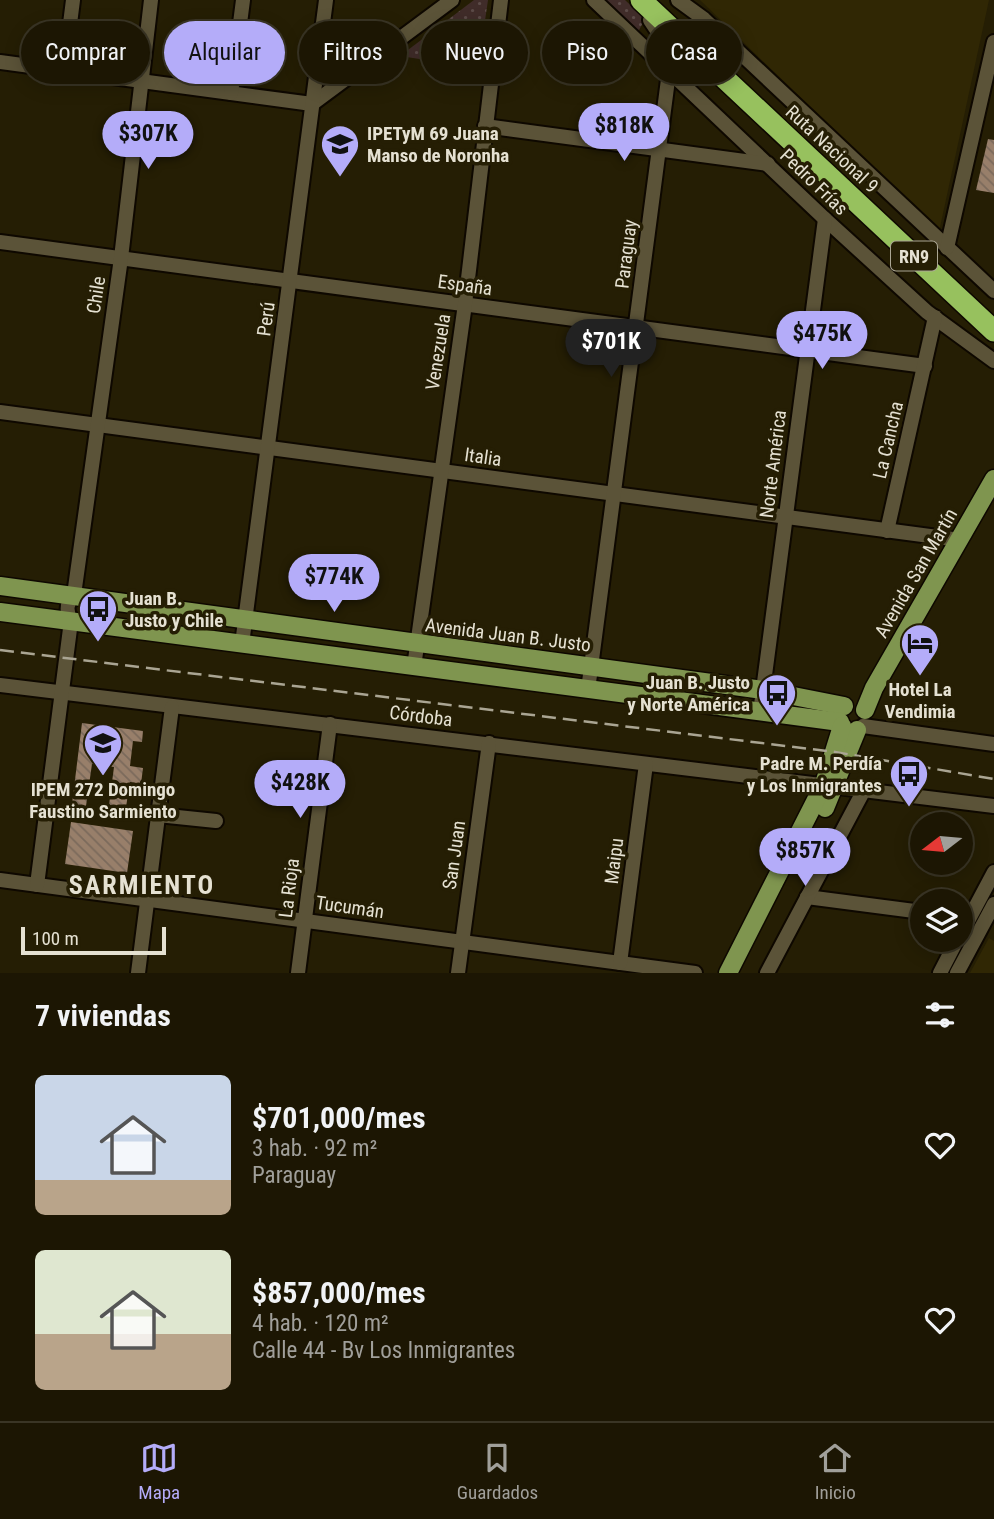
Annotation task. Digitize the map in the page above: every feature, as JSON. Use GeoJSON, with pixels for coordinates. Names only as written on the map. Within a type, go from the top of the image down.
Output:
{"type":"FeatureCollection","features":[{"type":"Feature","properties":{"kind":"highway","name":"Ruta Nacional 9"},"geometry":{"type":"LineString","coordinates":[[640,0],[994,331]]}},
{"type":"Feature","properties":{"kind":"highway","name":"Ruta Nacional 9"},"geometry":{"type":"LineString","coordinates":[[659,0],[994,314]]}},
{"type":"Feature","properties":{"kind":"main road","name":"Avenida San Martín"},"geometry":{"type":"LineString","coordinates":[[854,718],[994,479]]}},
{"type":"Feature","properties":{"kind":"main road","name":"Avenida Juan B. Justo"},"geometry":{"type":"LineString","coordinates":[[0,586],[763,690],[854,718]]}},
{"type":"Feature","properties":{"kind":"main road"},"geometry":{"type":"LineString","coordinates":[[0,612],[760,713],[854,718],[831,785],[738,973]]}},
{"type":"Feature","properties":{"kind":"main road"},"geometry":{"type":"LineString","coordinates":[[727,973],[831,785]]}},
{"type":"Feature","properties":{"kind":"street"},"geometry":{"type":"LineString","coordinates":[[70,21],[73,0]]}},
{"type":"Feature","properties":{"kind":"street","name":"Chile"},"geometry":{"type":"LineString","coordinates":[[148,21],[151,0]]}},
{"type":"Feature","properties":{"kind":"street"},"geometry":{"type":"LineString","coordinates":[[231,93],[243,0]]}},
{"type":"Feature","properties":{"kind":"street","name":"Perú"},"geometry":{"type":"LineString","coordinates":[[242,644],[326,0]]}},
{"type":"Feature","properties":{"kind":"street"},"geometry":{"type":"LineString","coordinates":[[150,82],[312,104],[452,0]]}},
{"type":"Feature","properties":{"kind":"street","name":"Venezuela"},"geometry":{"type":"LineString","coordinates":[[414,667],[465,304],[501,0]]}},
{"type":"Feature","properties":{"kind":"street","name":"Pedro Frías"},"geometry":{"type":"LineString","coordinates":[[594,0],[646,50]]}},
{"type":"Feature","properties":{"kind":"street","name":"Paraguay"},"geometry":{"type":"LineString","coordinates":[[634,0],[652,21]]}},
{"type":"Feature","properties":{"kind":"street"},"geometry":{"type":"LineString","coordinates":[[678,0],[704,19],[994,291]]}},
{"type":"Feature","properties":{"kind":"street"},"geometry":{"type":"LineString","coordinates":[[947,248],[994,43]]}},
{"type":"Feature","properties":{"kind":"street"},"geometry":{"type":"LineString","coordinates":[[0,62],[21,65]]}},
{"type":"Feature","properties":{"kind":"street","name":"Chile"},"geometry":{"type":"LineString","coordinates":[[37,885],[71,621],[66,613],[68,600],[74,594],[121,258],[141,84]]}},
{"type":"Feature","properties":{"kind":"street","name":"Paraguay"},"geometry":{"type":"LineString","coordinates":[[588,690],[667,84]]}},
{"type":"Feature","properties":{"kind":"street","name":"Pedro Frías"},"geometry":{"type":"LineString","coordinates":[[682,84],[825,219],[935,317],[994,361]]}},
{"type":"Feature","properties":{"kind":"street"},"geometry":{"type":"LineString","coordinates":[[485,126],[769,164]]}},
{"type":"Feature","properties":{"kind":"street","name":"Norte América"},"geometry":{"type":"LineString","coordinates":[[760,713],[825,219]]}},
{"type":"Feature","properties":{"kind":"street","name":"España"},"geometry":{"type":"LineString","coordinates":[[0,242],[925,366]]}},
{"type":"Feature","properties":{"kind":"street","name":"La Cancha"},"geometry":{"type":"LineString","coordinates":[[887,531],[935,317]]}},
{"type":"Feature","properties":{"kind":"street","name":"Italia"},"geometry":{"type":"LineString","coordinates":[[0,412],[960,540]]}},
{"type":"Feature","properties":{"kind":"street","name":"Córdoba"},"geometry":{"type":"LineString","coordinates":[[0,685],[994,806]]}},
{"type":"Feature","properties":{"kind":"street"},"geometry":{"type":"LineString","coordinates":[[138,973],[172,707]]}},
{"type":"Feature","properties":{"kind":"street"},"geometry":{"type":"LineString","coordinates":[[854,718],[994,737]]}},
{"type":"Feature","properties":{"kind":"street"},"geometry":{"type":"LineString","coordinates":[[854,718],[994,744]]}},
{"type":"Feature","properties":{"kind":"street","name":"La Rioja"},"geometry":{"type":"LineString","coordinates":[[298,973],[330,724]]}},
{"type":"Feature","properties":{"kind":"street","name":"San Juan"},"geometry":{"type":"LineString","coordinates":[[458,973],[489,743]]}},
{"type":"Feature","properties":{"kind":"street","name":"Maipu"},"geometry":{"type":"LineString","coordinates":[[620,963],[646,764]]}},
{"type":"Feature","properties":{"kind":"street"},"geometry":{"type":"LineString","coordinates":[[767,973],[864,790]]}},
{"type":"Feature","properties":{"kind":"street"},"geometry":{"type":"LineString","coordinates":[[158,814],[216,821]]}},
{"type":"Feature","properties":{"kind":"street"},"geometry":{"type":"LineString","coordinates":[[957,973],[994,872]]}},
{"type":"Feature","properties":{"kind":"street","name":"Tucumán"},"geometry":{"type":"LineString","coordinates":[[0,880],[695,973]]}},
{"type":"Feature","properties":{"kind":"street"},"geometry":{"type":"LineString","coordinates":[[807,897],[910,910]]}},
{"type":"Feature","properties":{"kind":"street"},"geometry":{"type":"LineString","coordinates":[[976,923],[994,904]]}},
{"type":"Feature","properties":{"kind":"street"},"geometry":{"type":"LineString","coordinates":[[940,973],[951,952]]}},
{"type":"Feature","properties":{"kind":"shaded area"},"geometry":{"type":"Polygon","coordinates":[[[474,0],[488,0],[485,21],[446,21],[474,0]]]}},
{"type":"Feature","properties":{"kind":"shaded area"},"geometry":{"type":"Polygon","coordinates":[[[604,0],[625,0],[645,19],[638,32],[632,26],[632,21],[626,21],[604,0]]]}},
{"type":"Feature","properties":{"kind":"shaded area"},"geometry":{"type":"Polygon","coordinates":[[[700,0],[989,0],[939,232],[742,41],[742,21],[722,21],[700,0]]]}},
{"type":"Feature","properties":{"kind":"shaded area"},"geometry":{"type":"Polygon","coordinates":[[[421,40],[421,59],[407,57],[407,51],[421,40]]]}},
{"type":"Feature","properties":{"kind":"shaded area"},"geometry":{"type":"Polygon","coordinates":[[[989,938],[994,941],[994,973],[970,973],[989,938]]]}},
{"type":"Feature","properties":{"kind":"building"},"geometry":{"type":"Polygon","coordinates":[[[988,139],[994,140],[994,193],[976,190],[988,139]]]}},
{"type":"Feature","properties":{"kind":"building"},"geometry":{"type":"Polygon","coordinates":[[[82,723],[143,731],[142,742],[133,741],[130,766],[143,768],[141,784],[130,782],[126,807],[109,805],[114,767],[92,764],[86,806],[72,804],[82,723]]]}},
{"type":"Feature","properties":{"kind":"building"},"geometry":{"type":"Polygon","coordinates":[[[71,822],[133,831],[127,873],[65,864],[71,822]]]}},
{"type":"Feature","properties":{"kind":"railway"},"geometry":{"type":"LineString","coordinates":[[0,650],[835,752],[994,779]]}},
{"type":"Feature","properties":{"kind":"place","name":"IPETyM 69 Juana Manso de Noronha"},"geometry":{"type":"Point","coordinates":[340,178]}},
{"type":"Feature","properties":{"kind":"place","name":"Juan B. Justo y Chile"},"geometry":{"type":"Point","coordinates":[98,643]}},
{"type":"Feature","properties":{"kind":"place","name":"Hotel La Vendimia"},"geometry":{"type":"Point","coordinates":[920,677]}},
{"type":"Feature","properties":{"kind":"place","name":"Juan B. Justo y Norte América"},"geometry":{"type":"Point","coordinates":[777,727]}},
{"type":"Feature","properties":{"kind":"place","name":"IPEM 272 Domingo Faustino Sarmiento"},"geometry":{"type":"Point","coordinates":[103,777]}},
{"type":"Feature","properties":{"kind":"place","name":"Padre M. Perdía y Los Inmigrantes"},"geometry":{"type":"Point","coordinates":[909,808]}},
{"type":"Feature","properties":{"kind":"district","name":"SARMIENTO"},"geometry":{"type":"Point","coordinates":[142,885]}}]}
